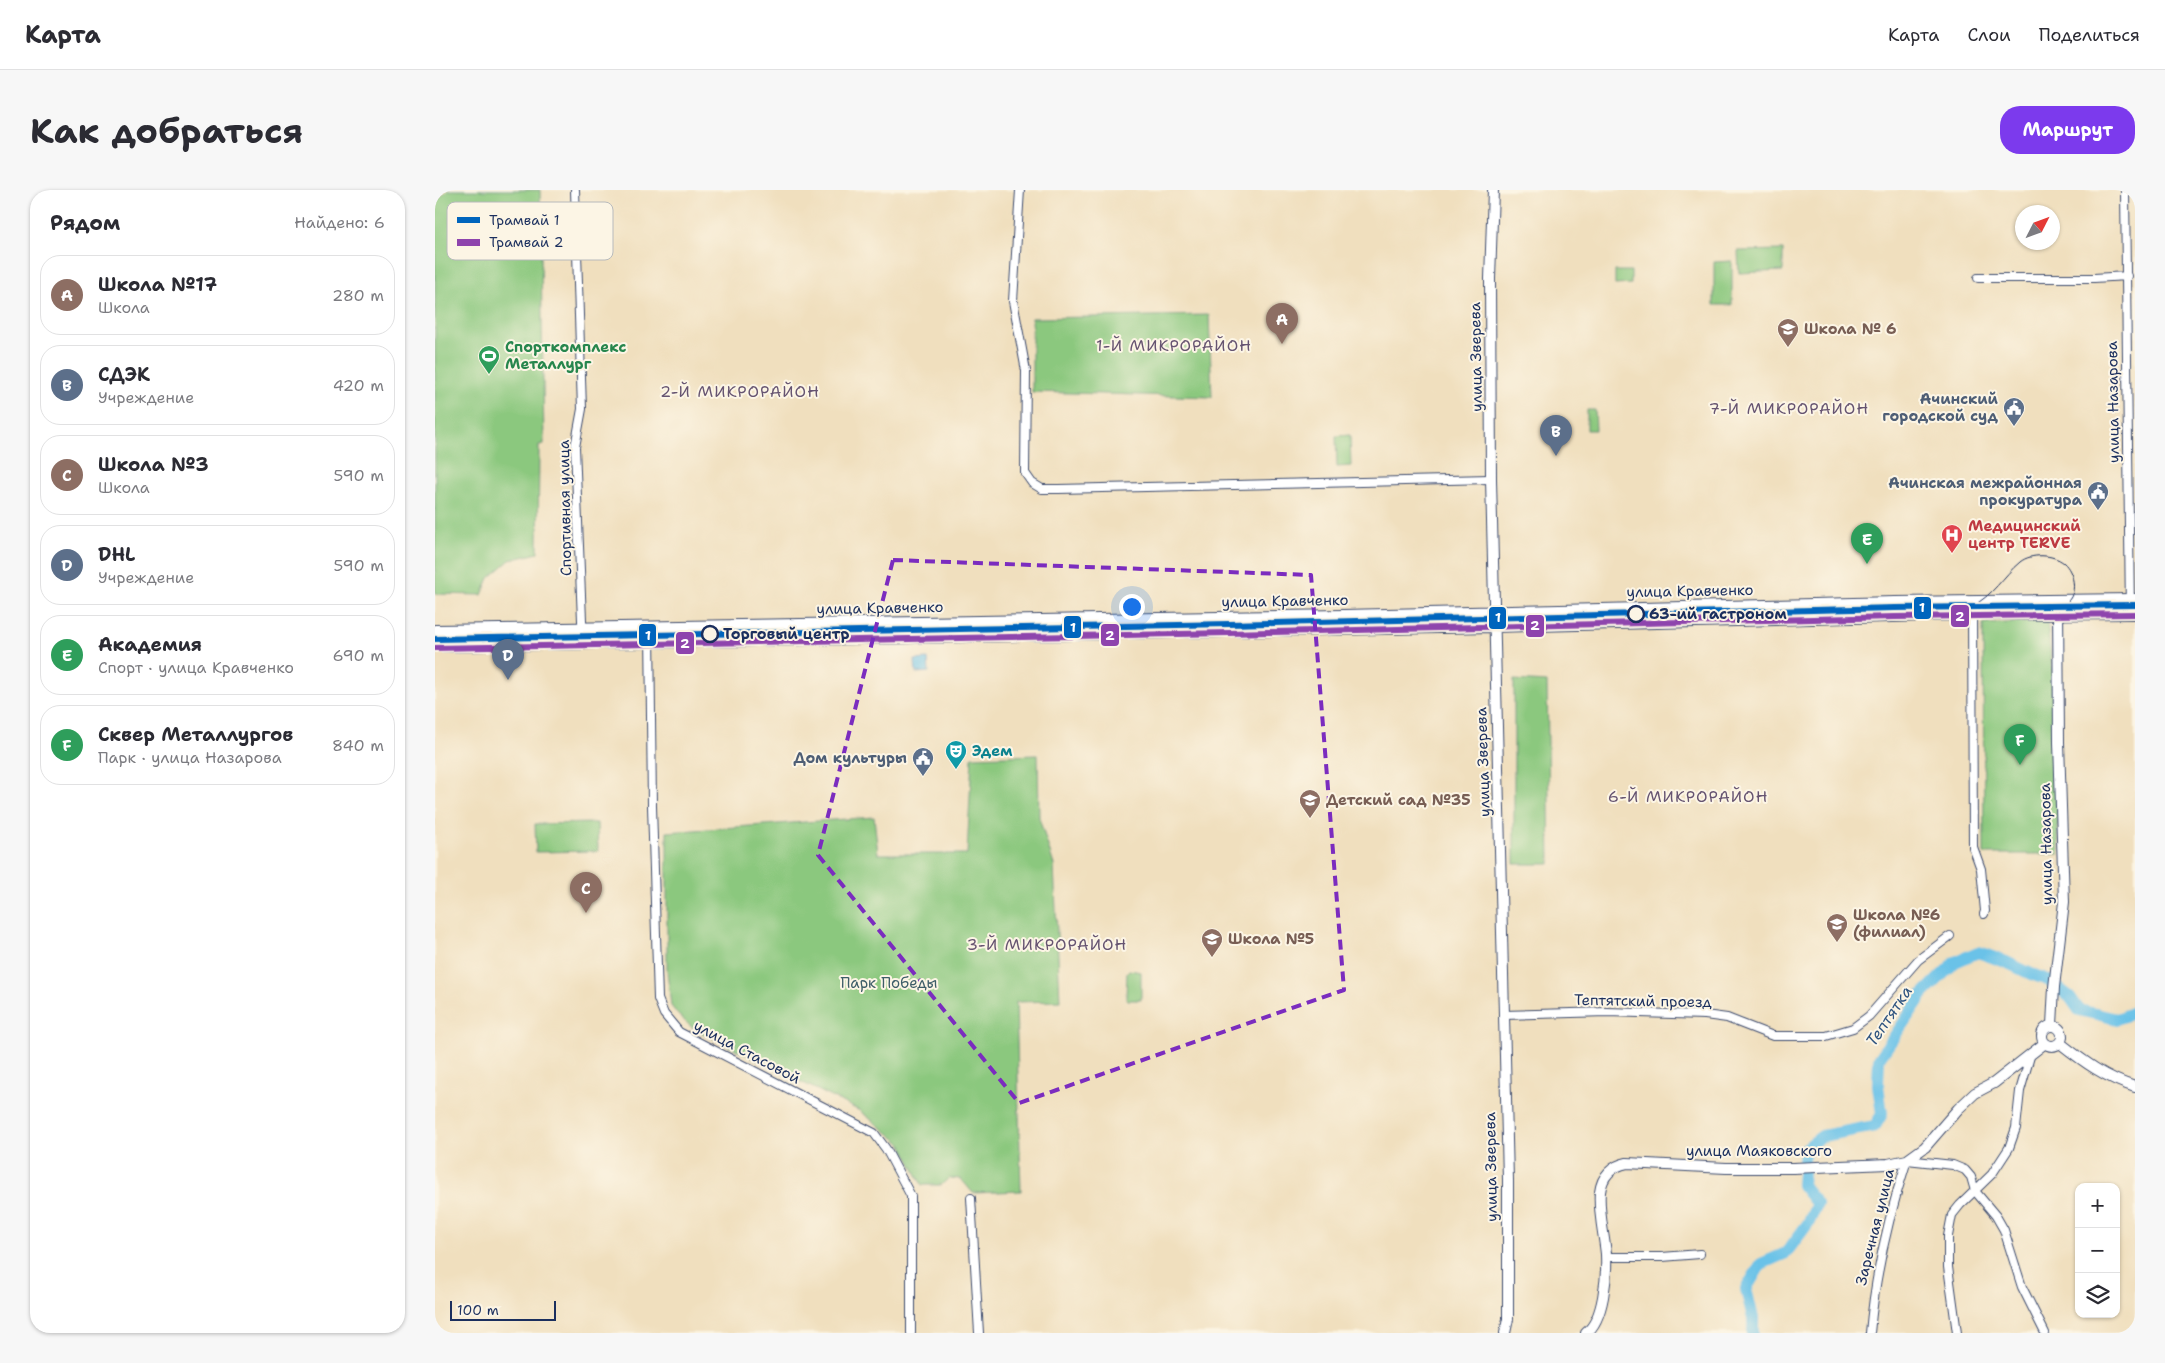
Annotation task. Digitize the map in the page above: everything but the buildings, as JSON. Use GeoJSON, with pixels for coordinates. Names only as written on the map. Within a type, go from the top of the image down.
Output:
{"type":"FeatureCollection","features":[{"type":"Feature","properties":{"kind":"main road","name":"улица Зверева"},"geometry":{"type":"LineString","coordinates":[[1493,190],[1489,279],[1491,479],[1508,1198],[1508,1319],[1505,1333]]}},
{"type":"Feature","properties":{"kind":"main road","name":"улица Кравченко"},"geometry":{"type":"LineString","coordinates":[[435,630],[1310,616],[1809,603],[2132,599]]}},
{"type":"Feature","properties":{"kind":"main road","name":"улица Назарова"},"geometry":{"type":"LineString","coordinates":[[2052,1025],[2064,892],[2061,826],[2058,600]]}},
{"type":"Feature","properties":{"kind":"main road"},"geometry":{"type":"LineString","coordinates":[[2088,600],[2088,615]]}},
{"type":"Feature","properties":{"kind":"main road","name":"улица Кравченко"},"geometry":{"type":"LineString","coordinates":[[435,647],[1311,631],[1972,615],[2076,616],[2133,614]]}},
{"type":"Feature","properties":{"kind":"main road"},"geometry":{"type":"LineString","coordinates":[[2052,1025],[2061,1030],[2061,1043],[2054,1046],[2045,1043],[2041,1035],[2043,1030],[2052,1025]]}},
{"type":"Feature","properties":{"kind":"main road","name":"Заречная улица"},"geometry":{"type":"LineString","coordinates":[[1907,1160],[1925,1146],[1975,1093],[1994,1083],[2045,1043]]}},
{"type":"Feature","properties":{"kind":"main road"},"geometry":{"type":"LineString","coordinates":[[2061,1043],[2092,1068],[2116,1081],[2135,1087]]}},
{"type":"Feature","properties":{"kind":"main road","name":"улица Маяковского"},"geometry":{"type":"LineString","coordinates":[[1606,1257],[1600,1193],[1604,1180],[1611,1169],[1627,1163],[1726,1168],[1793,1168],[1888,1164],[1907,1160]]}},
{"type":"Feature","properties":{"kind":"main road"},"geometry":{"type":"LineString","coordinates":[[1590,1331],[1598,1318],[1602,1304],[1606,1257]]}},
{"type":"Feature","properties":{"kind":"street"},"geometry":{"type":"LineString","coordinates":[[1020,190],[1013,301],[1027,371],[1027,438],[1023,462],[1025,473],[1032,484],[1042,489],[1058,489],[1491,479]]}},
{"type":"Feature","properties":{"kind":"street","name":"улица Назарова"},"geometry":{"type":"LineString","coordinates":[[2125,190],[2133,614]]}},
{"type":"Feature","properties":{"kind":"street","name":"Спортивная улица"},"geometry":{"type":"LineString","coordinates":[[577,260],[581,408],[575,447],[583,645]]}},
{"type":"Feature","properties":{"kind":"street"},"geometry":{"type":"LineString","coordinates":[[1979,278],[2094,278],[2127,276]]}},
{"type":"Feature","properties":{"kind":"street"},"geometry":{"type":"LineString","coordinates":[[2075,600],[2076,616]]}},
{"type":"Feature","properties":{"kind":"street"},"geometry":{"type":"LineString","coordinates":[[1972,601],[1973,848],[1981,869],[1984,914]]}},
{"type":"Feature","properties":{"kind":"street"},"geometry":{"type":"LineString","coordinates":[[1809,603],[1810,619]]}},
{"type":"Feature","properties":{"kind":"street"},"geometry":{"type":"LineString","coordinates":[[1763,604],[1765,620]]}},
{"type":"Feature","properties":{"kind":"street"},"geometry":{"type":"LineString","coordinates":[[1568,610],[1569,625]]}},
{"type":"Feature","properties":{"kind":"street"},"geometry":{"type":"LineString","coordinates":[[1402,613],[1402,628]]}},
{"type":"Feature","properties":{"kind":"street"},"geometry":{"type":"LineString","coordinates":[[1344,615],[1344,630]]}},
{"type":"Feature","properties":{"kind":"street"},"geometry":{"type":"LineString","coordinates":[[1261,616],[1261,632]]}},
{"type":"Feature","properties":{"kind":"street"},"geometry":{"type":"LineString","coordinates":[[1310,616],[1311,631]]}},
{"type":"Feature","properties":{"kind":"street"},"geometry":{"type":"LineString","coordinates":[[1209,617],[1210,632]]}},
{"type":"Feature","properties":{"kind":"street"},"geometry":{"type":"LineString","coordinates":[[1111,618],[1111,634]]}},
{"type":"Feature","properties":{"kind":"street"},"geometry":{"type":"LineString","coordinates":[[1160,618],[1160,634]]}},
{"type":"Feature","properties":{"kind":"street"},"geometry":{"type":"LineString","coordinates":[[819,624],[819,640]]}},
{"type":"Feature","properties":{"kind":"street","name":"улица Стасовой"},"geometry":{"type":"LineString","coordinates":[[651,628],[652,806],[658,999],[664,1014],[679,1032],[874,1133],[886,1149],[911,1196],[911,1333]]}},
{"type":"Feature","properties":{"kind":"street"},"geometry":{"type":"LineString","coordinates":[[538,629],[539,646]]}},
{"type":"Feature","properties":{"kind":"street","name":"Тептятский проезд"},"geometry":{"type":"LineString","coordinates":[[1503,1015],[1607,1012],[1705,1015],[1727,1018],[1773,1036],[1826,1036],[1853,1028],[1869,1016],[1918,960],[1950,936]]}},
{"type":"Feature","properties":{"kind":"street"},"geometry":{"type":"LineString","coordinates":[[1957,1333],[1947,1267],[1948,1236],[1952,1215],[1992,1174],[2009,1148],[2016,1128],[2020,1091],[2031,1053]]}},
{"type":"Feature","properties":{"kind":"street"},"geometry":{"type":"LineString","coordinates":[[1907,1160],[1953,1165],[1965,1170],[1971,1177],[1975,1191],[1996,1216],[2004,1230],[2022,1286],[2045,1333]]}},
{"type":"Feature","properties":{"kind":"street","name":"Заречная улица"},"geometry":{"type":"LineString","coordinates":[[1869,1333],[1875,1286],[1907,1160]]}},
{"type":"Feature","properties":{"kind":"street"},"geometry":{"type":"LineString","coordinates":[[971,1198],[979,1333]]}},
{"type":"Feature","properties":{"kind":"street"},"geometry":{"type":"LineString","coordinates":[[1606,1257],[1662,1257],[1700,1254]]}},
{"type":"Feature","properties":{"kind":"highlighted area"},"geometry":{"type":"Polygon","coordinates":[[[893,560],[1311,575],[1344,990],[1019,1103],[818,855],[893,560]]]}},
{"type":"Feature","properties":{"kind":"green space","name":"Спорткомплекс Металлург"},"geometry":{"type":"Polygon","coordinates":[[[448,190],[540,190],[540,202],[447,202],[447,260],[541,260],[544,444],[539,445],[538,553],[510,560],[489,578],[482,595],[435,594],[435,202],[448,190]]]}},
{"type":"Feature","properties":{"kind":"green space"},"geometry":{"type":"Polygon","coordinates":[[[1783,250],[1783,271],[1739,273],[1738,251],[1783,250]]]}},
{"type":"Feature","properties":{"kind":"green space"},"geometry":{"type":"Polygon","coordinates":[[[1732,261],[1732,305],[1714,305],[1714,262],[1732,261]]]}},
{"type":"Feature","properties":{"kind":"green space"},"geometry":{"type":"Polygon","coordinates":[[[1615,271],[1631,271],[1631,284],[1615,285],[1615,271]]]}},
{"type":"Feature","properties":{"kind":"green space"},"geometry":{"type":"Polygon","coordinates":[[[1209,315],[1212,397],[1032,392],[1032,318],[1209,315]]]}},
{"type":"Feature","properties":{"kind":"green space"},"geometry":{"type":"Polygon","coordinates":[[[1587,410],[1595,410],[1596,430],[1587,430],[1587,410]]]}},
{"type":"Feature","properties":{"kind":"green space"},"geometry":{"type":"Polygon","coordinates":[[[1350,435],[1351,466],[1337,467],[1336,436],[1350,435]]]}},
{"type":"Feature","properties":{"kind":"green space"},"geometry":{"type":"Polygon","coordinates":[[[2047,621],[2053,676],[2059,854],[1984,854],[1983,624],[2047,621]]]}},
{"type":"Feature","properties":{"kind":"green space"},"geometry":{"type":"Polygon","coordinates":[[[1514,680],[1547,682],[1550,864],[1514,864],[1514,680]]]}},
{"type":"Feature","properties":{"kind":"green space","name":"Парк Победы"},"geometry":{"type":"Polygon","coordinates":[[[1038,755],[1039,818],[1054,865],[1060,1001],[1016,1002],[1021,1191],[973,1193],[961,1179],[949,1178],[941,1185],[922,1185],[901,1143],[860,1111],[694,1029],[671,1006],[667,971],[667,832],[874,817],[878,854],[967,854],[972,757],[1038,755]]]}},
{"type":"Feature","properties":{"kind":"green space"},"geometry":{"type":"Polygon","coordinates":[[[597,823],[598,851],[536,852],[535,824],[597,823]]]}},
{"type":"Feature","properties":{"kind":"green space"},"geometry":{"type":"Polygon","coordinates":[[[1129,970],[1141,972],[1141,1000],[1128,1000],[1126,997],[1127,972],[1129,970]]]}},
{"type":"Feature","properties":{"kind":"water"},"geometry":{"type":"Polygon","coordinates":[[[928,659],[929,672],[916,673],[915,660],[928,659]]]}},
{"type":"Feature","properties":{"kind":"waterway","name":"Тептятка"},"geometry":{"type":"LineString","coordinates":[[1753,1333],[1753,1318],[1746,1289],[1761,1264],[1786,1253],[1809,1222],[1817,1204],[1802,1185],[1805,1149],[1822,1136],[1875,1126],[1882,1114],[1878,1085],[1879,1059],[1923,994],[1955,962],[1978,952],[2048,980],[2070,997],[2079,1010],[2117,1019],[2135,1012]]}},
{"type":"Feature","properties":{"kind":"tram line"},"geometry":{"type":"LineString","coordinates":[[1972,606],[1986,597],[2020,562],[2030,557],[2048,556],[2064,563],[2070,571],[2074,587],[2071,597],[2066,603],[2047,609]]}},
{"type":"Feature","properties":{"kind":"tram line","name":"1"},"geometry":{"type":"LineString","coordinates":[[435,639],[1229,624],[1895,608],[2135,605]]}},
{"type":"Feature","properties":{"kind":"tram line","name":"2"},"geometry":{"type":"LineString","coordinates":[[435,648],[1229,633],[1895,617],[2135,614]]}},
{"type":"Feature","properties":{"kind":"place","name":"Школа №17"},"geometry":{"type":"Point","coordinates":[1282,344]}},
{"type":"Feature","properties":{"kind":"place","name":"Школа № 6"},"geometry":{"type":"Point","coordinates":[1788,348]}},
{"type":"Feature","properties":{"kind":"place","name":"Спорткомплекс Металлург"},"geometry":{"type":"Point","coordinates":[489,375]}},
{"type":"Feature","properties":{"kind":"place","name":"Ачинский городской суд"},"geometry":{"type":"Point","coordinates":[2014,427]}},
{"type":"Feature","properties":{"kind":"place","name":"СДЭК"},"geometry":{"type":"Point","coordinates":[1556,456]}},
{"type":"Feature","properties":{"kind":"place","name":"Ачинская межрайонная прокуратура"},"geometry":{"type":"Point","coordinates":[2098,511]}},
{"type":"Feature","properties":{"kind":"place","name":"Медицинский центр TERVE"},"geometry":{"type":"Point","coordinates":[1952,554]}},
{"type":"Feature","properties":{"kind":"place","name":"Академия"},"geometry":{"type":"Point","coordinates":[1867,564]}},
{"type":"Feature","properties":{"kind":"place","name":"63-ий гастроном"},"geometry":{"type":"Point","coordinates":[1636,614]}},
{"type":"Feature","properties":{"kind":"place","name":"Торговый центр"},"geometry":{"type":"Point","coordinates":[710,634]}},
{"type":"Feature","properties":{"kind":"place","name":"DHL"},"geometry":{"type":"Point","coordinates":[508,680]}},
{"type":"Feature","properties":{"kind":"place","name":"Сквер Металлургов"},"geometry":{"type":"Point","coordinates":[2020,765]}},
{"type":"Feature","properties":{"kind":"place","name":"Эдем"},"geometry":{"type":"Point","coordinates":[956,770]}},
{"type":"Feature","properties":{"kind":"place","name":"Дом культуры"},"geometry":{"type":"Point","coordinates":[923,777]}},
{"type":"Feature","properties":{"kind":"place","name":"Детский сад №35"},"geometry":{"type":"Point","coordinates":[1310,819]}},
{"type":"Feature","properties":{"kind":"place","name":"Школа №3"},"geometry":{"type":"Point","coordinates":[586,913]}},
{"type":"Feature","properties":{"kind":"place","name":"Школа №6 (филиал)"},"geometry":{"type":"Point","coordinates":[1837,943]}},
{"type":"Feature","properties":{"kind":"place","name":"Школа №5"},"geometry":{"type":"Point","coordinates":[1212,958]}},
{"type":"Feature","properties":{"kind":"district","name":"1-Й МИКРОРАЙОН"},"geometry":{"type":"Point","coordinates":[1174,345]}},
{"type":"Feature","properties":{"kind":"district","name":"2-Й МИКРОРАЙОН"},"geometry":{"type":"Point","coordinates":[740,391]}},
{"type":"Feature","properties":{"kind":"district","name":"7-Й МИКРОРАЙОН"},"geometry":{"type":"Point","coordinates":[1789,408]}},
{"type":"Feature","properties":{"kind":"district","name":"6-Й МИКРОРАЙОН"},"geometry":{"type":"Point","coordinates":[1688,796]}},
{"type":"Feature","properties":{"kind":"district","name":"3-Й МИКРОРАЙОН"},"geometry":{"type":"Point","coordinates":[1047,944]}}]}
